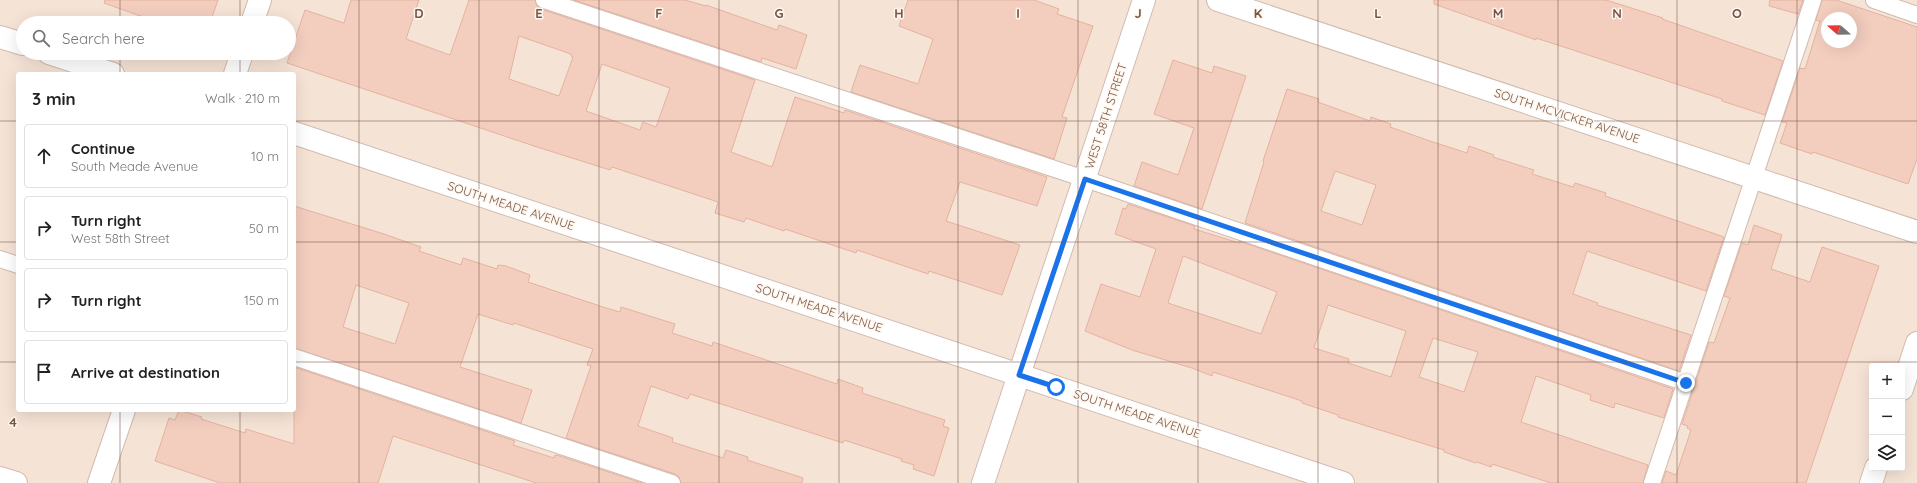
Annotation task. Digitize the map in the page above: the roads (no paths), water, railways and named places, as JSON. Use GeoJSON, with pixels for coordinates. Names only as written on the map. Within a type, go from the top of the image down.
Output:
{"type":"FeatureCollection","features":[{"type":"Feature","properties":{"kind":"street"},"geometry":{"type":"LineString","coordinates":[[254,16],[260,0]]}},
{"type":"Feature","properties":{"kind":"street","name":"WEST 58TH STREET"},"geometry":{"type":"LineString","coordinates":[[983,483],[1144,0]]}},
{"type":"Feature","properties":{"kind":"street","name":"SOUTH MCVICKER AVENUE"},"geometry":{"type":"LineString","coordinates":[[1218,0],[1917,232]]}},
{"type":"Feature","properties":{"kind":"street"},"geometry":{"type":"LineString","coordinates":[[0,37],[16,42]]}},
{"type":"Feature","properties":{"kind":"street"},"geometry":{"type":"LineString","coordinates":[[71,60],[108,72]]}},
{"type":"Feature","properties":{"kind":"street"},"geometry":{"type":"LineString","coordinates":[[236,72],[240,60]]}},
{"type":"Feature","properties":{"kind":"street","name":"SOUTH MEADE AVENUE"},"geometry":{"type":"LineString","coordinates":[[296,134],[1343,483]]}},
{"type":"Feature","properties":{"kind":"street"},"geometry":{"type":"LineString","coordinates":[[1905,380],[1917,343]]}},
{"type":"Feature","properties":{"kind":"street"},"geometry":{"type":"LineString","coordinates":[[99,483],[123,412]]}},
{"type":"Feature","properties":{"kind":"street"},"geometry":{"type":"LineString","coordinates":[[1871,483],[1875,471]]}},
{"type":"Feature","properties":{"kind":"street"},"geometry":{"type":"LineString","coordinates":[[0,478],[16,483]]}},
{"type":"Feature","properties":{"kind":"lane"},"geometry":{"type":"LineString","coordinates":[[544,0],[1085,179],[1686,383]]}},
{"type":"Feature","properties":{"kind":"lane"},"geometry":{"type":"LineString","coordinates":[[1652,483],[1813,0]]}},
{"type":"Feature","properties":{"kind":"lane"},"geometry":{"type":"LineString","coordinates":[[1874,0],[1917,15]]}},
{"type":"Feature","properties":{"kind":"lane"},"geometry":{"type":"LineString","coordinates":[[0,259],[16,264]]}},
{"type":"Feature","properties":{"kind":"lane"},"geometry":{"type":"LineString","coordinates":[[296,358],[672,483]]}}]}
